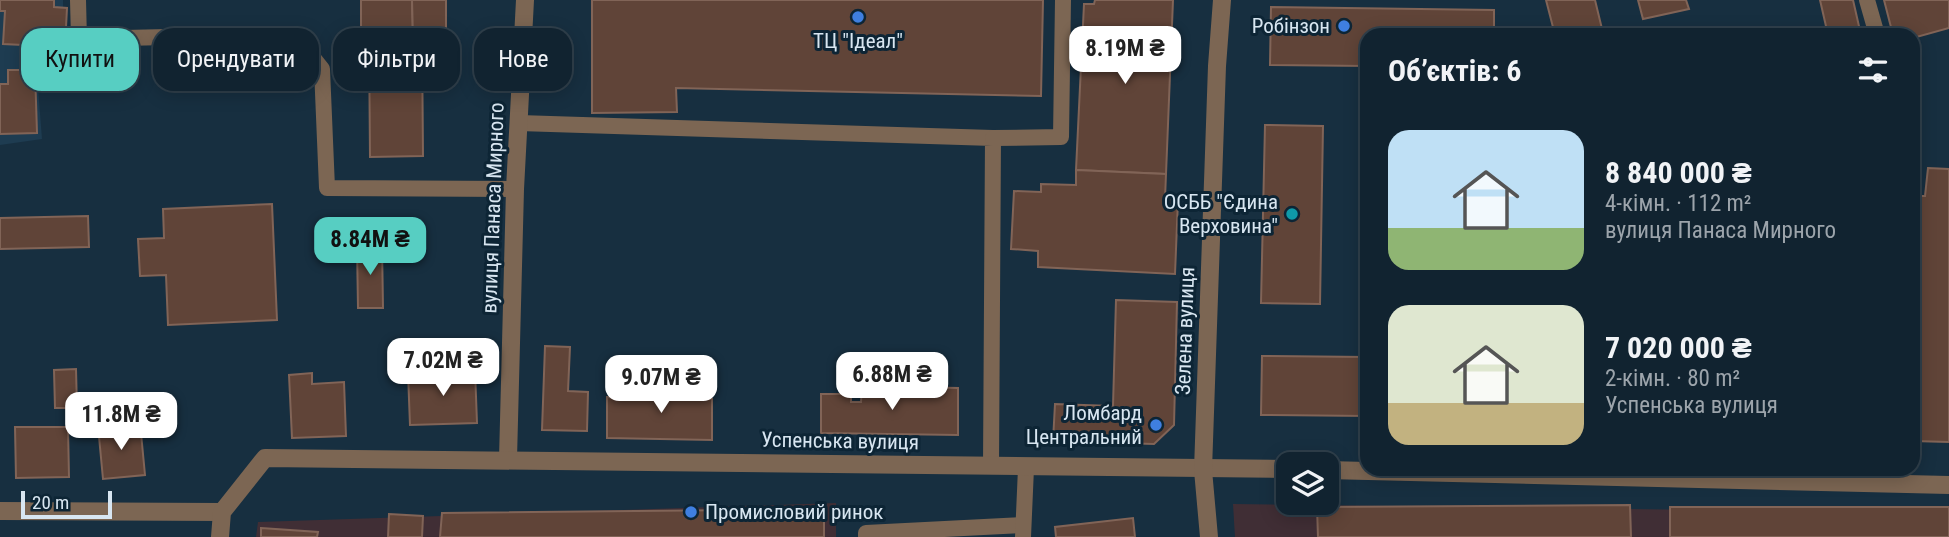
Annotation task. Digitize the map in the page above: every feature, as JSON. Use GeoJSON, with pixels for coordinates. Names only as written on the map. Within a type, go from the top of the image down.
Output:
{"type":"FeatureCollection","features":[{"type":"Feature","properties":{"kind":"street","name":"вулиця Панаса Мирного"},"geometry":{"type":"LineString","coordinates":[[508,459],[515,189],[525,0]]}},
{"type":"Feature","properties":{"kind":"street","name":"Зелена вулиця"},"geometry":{"type":"LineString","coordinates":[[1209,537],[1203,470],[1217,66],[1222,0]]}},
{"type":"Feature","properties":{"kind":"street","name":"Успенська вулиця"},"geometry":{"type":"LineString","coordinates":[[222,512],[265,458],[1276,470]]}},
{"type":"Feature","properties":{"kind":"street"},"geometry":{"type":"LineString","coordinates":[[1339,470],[1360,470]]}},
{"type":"Feature","properties":{"kind":"street"},"geometry":{"type":"LineString","coordinates":[[1823,476],[1949,485]]}},
{"type":"Feature","properties":{"kind":"street"},"geometry":{"type":"LineString","coordinates":[[0,511],[222,512],[220,537]]}},
{"type":"Feature","properties":{"kind":"lane"},"geometry":{"type":"LineString","coordinates":[[78,0],[79,39],[294,34],[322,69],[327,188],[515,189]]}},
{"type":"Feature","properties":{"kind":"lane"},"geometry":{"type":"LineString","coordinates":[[519,123],[993,138],[1061,136],[1063,0]]}},
{"type":"Feature","properties":{"kind":"lane"},"geometry":{"type":"LineString","coordinates":[[1867,0],[1875,28]]}},
{"type":"Feature","properties":{"kind":"lane"},"geometry":{"type":"LineString","coordinates":[[991,466],[993,138]]}},
{"type":"Feature","properties":{"kind":"lane"},"geometry":{"type":"LineString","coordinates":[[866,537],[866,533],[1023,531],[1026,467]]}},
{"type":"Feature","properties":{"kind":"shaded area"},"geometry":{"type":"Polygon","coordinates":[[[0,0],[63,0],[63,28],[21,28],[21,91],[38,91],[42,139],[0,145],[0,0]]]}},
{"type":"Feature","properties":{"kind":"shaded area","name":"Промисловий ринок"},"geometry":{"type":"Polygon","coordinates":[[[836,503],[836,537],[256,537],[258,522],[836,503]]]}},
{"type":"Feature","properties":{"kind":"shaded area"},"geometry":{"type":"Polygon","coordinates":[[[1233,504],[1276,505],[1276,515],[1339,515],[1339,505],[1949,513],[1949,537],[1235,537],[1233,504]]]}},
{"type":"Feature","properties":{"kind":"building"},"geometry":{"type":"Polygon","coordinates":[[[0,0],[54,0],[54,7],[67,8],[66,28],[21,28],[21,45],[3,44],[5,11],[0,11],[0,0]]]}},
{"type":"Feature","properties":{"kind":"building"},"geometry":{"type":"Polygon","coordinates":[[[361,0],[412,0],[413,28],[361,28],[361,0]]]}},
{"type":"Feature","properties":{"kind":"building"},"geometry":{"type":"Polygon","coordinates":[[[412,0],[446,0],[446,28],[413,28],[412,0]]]}},
{"type":"Feature","properties":{"kind":"building"},"geometry":{"type":"Polygon","coordinates":[[[592,0],[1043,0],[1041,96],[676,88],[677,112],[592,113],[592,0]]]}},
{"type":"Feature","properties":{"kind":"building"},"geometry":{"type":"Polygon","coordinates":[[[1095,0],[1173,0],[1166,174],[1076,170],[1084,4],[1094,4],[1095,0]]]}},
{"type":"Feature","properties":{"kind":"building"},"geometry":{"type":"Polygon","coordinates":[[[1546,0],[1595,0],[1602,28],[1553,28],[1546,0]]]}},
{"type":"Feature","properties":{"kind":"building"},"geometry":{"type":"Polygon","coordinates":[[[1638,0],[1686,0],[1689,9],[1643,19],[1638,0]]]}},
{"type":"Feature","properties":{"kind":"building"},"geometry":{"type":"Polygon","coordinates":[[[1820,0],[1853,0],[1859,28],[1826,28],[1820,0]]]}},
{"type":"Feature","properties":{"kind":"building"},"geometry":{"type":"Polygon","coordinates":[[[1884,0],[1949,0],[1949,28],[1920,36],[1920,28],[1891,28],[1884,0]]]}},
{"type":"Feature","properties":{"kind":"building"},"geometry":{"type":"Polygon","coordinates":[[[1271,7],[1494,10],[1494,28],[1360,28],[1360,66],[1270,65],[1271,7]]]}},
{"type":"Feature","properties":{"kind":"building"},"geometry":{"type":"Polygon","coordinates":[[[8,70],[21,70],[21,91],[36,91],[37,133],[0,134],[0,84],[8,84],[8,70]]]}},
{"type":"Feature","properties":{"kind":"building"},"geometry":{"type":"Polygon","coordinates":[[[369,91],[422,91],[423,156],[370,157],[369,91]]]}},
{"type":"Feature","properties":{"kind":"building","name":"ОСББ \"Єдина Верховина\""},"geometry":{"type":"Polygon","coordinates":[[[1265,125],[1323,126],[1320,304],[1261,303],[1265,125]]]}},
{"type":"Feature","properties":{"kind":"building"},"geometry":{"type":"Polygon","coordinates":[[[1928,168],[1949,169],[1949,442],[1920,441],[1920,196],[1925,196],[1928,168]]]}},
{"type":"Feature","properties":{"kind":"building"},"geometry":{"type":"Polygon","coordinates":[[[1076,170],[1166,174],[1165,199],[1178,200],[1175,274],[1038,267],[1038,251],[1011,249],[1014,191],[1041,192],[1041,184],[1076,185],[1076,170]]]}},
{"type":"Feature","properties":{"kind":"building"},"geometry":{"type":"Polygon","coordinates":[[[272,204],[277,320],[168,325],[166,275],[140,276],[138,239],[164,238],[163,209],[272,204]]]}},
{"type":"Feature","properties":{"kind":"building"},"geometry":{"type":"Polygon","coordinates":[[[88,216],[89,247],[0,249],[0,218],[88,216]]]}},
{"type":"Feature","properties":{"kind":"building"},"geometry":{"type":"Polygon","coordinates":[[[382,245],[383,308],[358,308],[357,246],[382,245]]]}},
{"type":"Feature","properties":{"kind":"building"},"geometry":{"type":"Polygon","coordinates":[[[1116,300],[1177,302],[1174,425],[1154,444],[1053,441],[1055,404],[1113,406],[1116,300]]]}},
{"type":"Feature","properties":{"kind":"building"},"geometry":{"type":"Polygon","coordinates":[[[545,346],[570,347],[568,391],[588,392],[587,431],[542,430],[545,346]]]}},
{"type":"Feature","properties":{"kind":"building"},"geometry":{"type":"Polygon","coordinates":[[[1262,356],[1360,357],[1360,416],[1261,415],[1262,356]]]}},
{"type":"Feature","properties":{"kind":"building"},"geometry":{"type":"Polygon","coordinates":[[[76,369],[77,408],[55,408],[54,370],[76,369]]]}},
{"type":"Feature","properties":{"kind":"building"},"geometry":{"type":"Polygon","coordinates":[[[475,370],[477,423],[410,425],[408,373],[475,370]]]}},
{"type":"Feature","properties":{"kind":"building"},"geometry":{"type":"Polygon","coordinates":[[[312,373],[312,384],[344,382],[346,436],[292,438],[289,375],[312,373]]]}},
{"type":"Feature","properties":{"kind":"building"},"geometry":{"type":"Polygon","coordinates":[[[658,383],[696,384],[695,399],[712,399],[712,440],[607,438],[607,397],[658,398],[658,383]]]}},
{"type":"Feature","properties":{"kind":"building"},"geometry":{"type":"Polygon","coordinates":[[[862,386],[958,388],[958,435],[821,433],[821,394],[851,394],[851,402],[861,402],[862,386]]]}},
{"type":"Feature","properties":{"kind":"building"},"geometry":{"type":"Polygon","coordinates":[[[124,423],[125,435],[141,433],[145,475],[103,479],[98,426],[124,423]]]}},
{"type":"Feature","properties":{"kind":"building"},"geometry":{"type":"Polygon","coordinates":[[[15,427],[68,427],[69,477],[16,478],[15,427]]]}},
{"type":"Feature","properties":{"kind":"building"},"geometry":{"type":"Polygon","coordinates":[[[1630,505],[1631,537],[1318,537],[1317,515],[1339,515],[1339,507],[1630,505]]]}},
{"type":"Feature","properties":{"kind":"building"},"geometry":{"type":"Polygon","coordinates":[[[1670,507],[1949,507],[1949,537],[1670,537],[1670,507]]]}},
{"type":"Feature","properties":{"kind":"building","name":"Промисловий ринок"},"geometry":{"type":"Polygon","coordinates":[[[824,509],[824,537],[440,537],[442,513],[824,509]]]}},
{"type":"Feature","properties":{"kind":"building"},"geometry":{"type":"Polygon","coordinates":[[[389,514],[423,516],[422,537],[388,537],[389,514]]]}},
{"type":"Feature","properties":{"kind":"building"},"geometry":{"type":"Polygon","coordinates":[[[1133,518],[1135,537],[1056,537],[1055,527],[1133,518]]]}},
{"type":"Feature","properties":{"kind":"building"},"geometry":{"type":"Polygon","coordinates":[[[261,528],[318,532],[317,537],[261,537],[261,528]]]}},
{"type":"Feature","properties":{"kind":"place","name":"ТЦ \"Ідеал\""},"geometry":{"type":"Point","coordinates":[858,17]}},
{"type":"Feature","properties":{"kind":"place","name":"Робінзон"},"geometry":{"type":"Point","coordinates":[1344,26]}},
{"type":"Feature","properties":{"kind":"place","name":"ОСББ \"Єдина Верховина\""},"geometry":{"type":"Point","coordinates":[1292,214]}},
{"type":"Feature","properties":{"kind":"place","name":"Ломбард Центральний"},"geometry":{"type":"Point","coordinates":[1156,425]}},
{"type":"Feature","properties":{"kind":"place","name":"Промисловий ринок"},"geometry":{"type":"Point","coordinates":[691,512]}}]}
